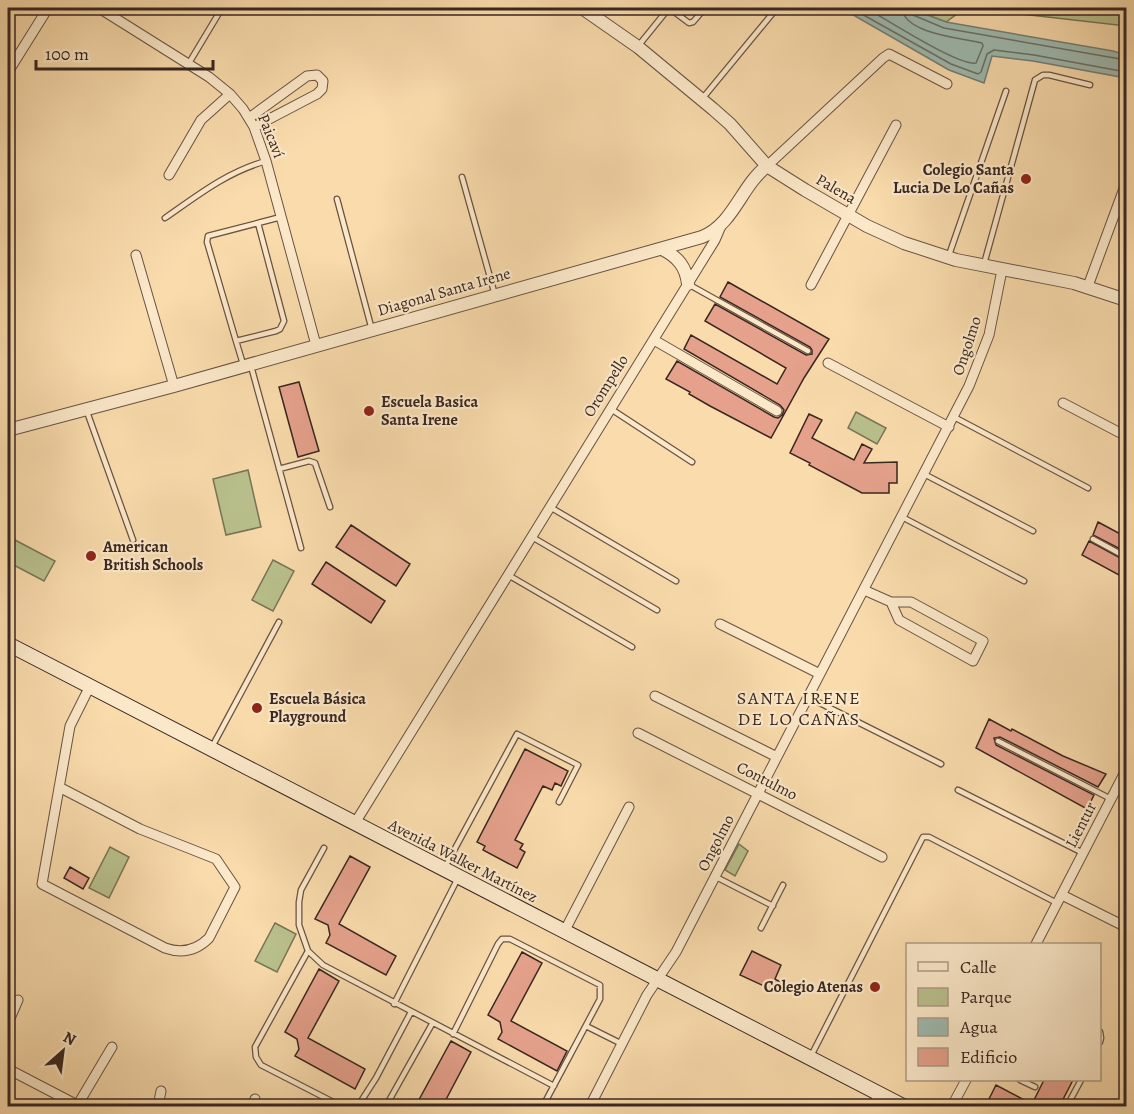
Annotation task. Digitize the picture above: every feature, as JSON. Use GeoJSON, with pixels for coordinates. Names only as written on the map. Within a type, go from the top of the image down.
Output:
{"type":"FeatureCollection","features":[{"type":"Feature","properties":{"kind":"main road","name":"Avenida Walker Martínez"},"geometry":{"type":"LineString","coordinates":[[8,644],[810,1058],[877,1100],[903,1107]]}},
{"type":"Feature","properties":{"kind":"street"},"geometry":{"type":"LineString","coordinates":[[8,72],[48,8]]}},
{"type":"Feature","properties":{"kind":"street","name":"Paicaví"},"geometry":{"type":"LineString","coordinates":[[99,8],[189,63],[230,94],[249,118],[266,161],[316,345]]}},
{"type":"Feature","properties":{"kind":"street","name":"Palena"},"geometry":{"type":"LineString","coordinates":[[582,8],[638,47],[702,99],[730,124],[768,166],[849,216],[904,243],[948,258],[983,267],[1088,286],[1126,300]]}},
{"type":"Feature","properties":{"kind":"street","name":"Orompello"},"geometry":{"type":"LineString","coordinates":[[355,824],[654,340],[715,240],[721,226],[757,175],[889,54],[947,84]]}},
{"type":"Feature","properties":{"kind":"street"},"geometry":{"type":"LineString","coordinates":[[249,118],[306,76],[314,74],[323,81],[322,89],[317,94],[254,128]]}},
{"type":"Feature","properties":{"kind":"street"},"geometry":{"type":"LineString","coordinates":[[169,175],[201,120],[230,94]]}},
{"type":"Feature","properties":{"kind":"street"},"geometry":{"type":"LineString","coordinates":[[811,285],[896,125]]}},
{"type":"Feature","properties":{"kind":"street"},"geometry":{"type":"LineString","coordinates":[[1088,286],[1126,183]]}},
{"type":"Feature","properties":{"kind":"street","name":"Diagonal Santa Irene"},"geometry":{"type":"LineString","coordinates":[[8,430],[174,386],[662,249],[702,237],[721,226]]}},
{"type":"Feature","properties":{"kind":"street"},"geometry":{"type":"LineString","coordinates":[[662,249],[679,261],[685,270],[688,284]]}},
{"type":"Feature","properties":{"kind":"street"},"geometry":{"type":"LineString","coordinates":[[136,255],[174,386]]}},
{"type":"Feature","properties":{"kind":"street","name":"Ongolmo"},"geometry":{"type":"LineString","coordinates":[[590,1107],[647,995],[674,957],[954,417],[982,356],[1002,270]]}},
{"type":"Feature","properties":{"kind":"street"},"geometry":{"type":"LineString","coordinates":[[654,340],[777,411]]}},
{"type":"Feature","properties":{"kind":"street"},"geometry":{"type":"LineString","coordinates":[[828,363],[949,427]]}},
{"type":"Feature","properties":{"kind":"street"},"geometry":{"type":"LineString","coordinates":[[1063,403],[1126,436]]}},
{"type":"Feature","properties":{"kind":"street"},"geometry":{"type":"LineString","coordinates":[[864,590],[891,602],[911,602],[983,641],[973,662],[899,620],[891,602]]}},
{"type":"Feature","properties":{"kind":"street"},"geometry":{"type":"LineString","coordinates":[[720,624],[820,674]]}},
{"type":"Feature","properties":{"kind":"street"},"geometry":{"type":"LineString","coordinates":[[59,787],[140,829],[216,859],[235,887],[209,938],[203,944],[189,951],[173,951],[42,884],[59,787],[70,726],[90,687]]}},
{"type":"Feature","properties":{"kind":"street"},"geometry":{"type":"LineString","coordinates":[[655,696],[777,758]]}},
{"type":"Feature","properties":{"kind":"street","name":"Contulmo"},"geometry":{"type":"LineString","coordinates":[[638,733],[882,857]]}},
{"type":"Feature","properties":{"kind":"street","name":"Lientur"},"geometry":{"type":"LineString","coordinates":[[1037,943],[1126,770]]}},
{"type":"Feature","properties":{"kind":"street"},"geometry":{"type":"LineString","coordinates":[[564,932],[629,807]]}},
{"type":"Feature","properties":{"kind":"street"},"geometry":{"type":"LineString","coordinates":[[1060,899],[1126,927]]}},
{"type":"Feature","properties":{"kind":"street"},"geometry":{"type":"LineString","coordinates":[[8,1023],[18,1000]]}},
{"type":"Feature","properties":{"kind":"street"},"geometry":{"type":"LineString","coordinates":[[8,1069],[78,1106],[112,1047]]}},
{"type":"Feature","properties":{"kind":"street"},"geometry":{"type":"LineString","coordinates":[[952,1107],[965,1081]]}},
{"type":"Feature","properties":{"kind":"street"},"geometry":{"type":"LineString","coordinates":[[158,1107],[161,1091]]}},
{"type":"Feature","properties":{"kind":"lane"},"geometry":{"type":"LineString","coordinates":[[189,63],[222,8]]}},
{"type":"Feature","properties":{"kind":"lane"},"geometry":{"type":"LineString","coordinates":[[638,47],[669,8],[689,23],[693,22],[705,8]]}},
{"type":"Feature","properties":{"kind":"lane"},"geometry":{"type":"LineString","coordinates":[[702,99],[777,8]]}},
{"type":"Feature","properties":{"kind":"lane"},"geometry":{"type":"LineString","coordinates":[[983,267],[1035,80],[1043,75],[1049,75],[1090,84]]}},
{"type":"Feature","properties":{"kind":"lane"},"geometry":{"type":"LineString","coordinates":[[948,258],[1006,91]]}},
{"type":"Feature","properties":{"kind":"lane"},"geometry":{"type":"LineString","coordinates":[[165,218],[225,177],[266,161]]}},
{"type":"Feature","properties":{"kind":"lane"},"geometry":{"type":"LineString","coordinates":[[462,177],[495,295]]}},
{"type":"Feature","properties":{"kind":"lane"},"geometry":{"type":"LineString","coordinates":[[337,199],[372,330]]}},
{"type":"Feature","properties":{"kind":"lane"},"geometry":{"type":"LineString","coordinates":[[281,217],[208,236],[207,242],[236,340],[247,365],[279,469],[301,548]]}},
{"type":"Feature","properties":{"kind":"lane"},"geometry":{"type":"LineString","coordinates":[[236,340],[276,331],[280,329],[284,321],[258,223]]}},
{"type":"Feature","properties":{"kind":"lane"},"geometry":{"type":"LineString","coordinates":[[688,284],[808,351]]}},
{"type":"Feature","properties":{"kind":"lane"},"geometry":{"type":"LineString","coordinates":[[86,409],[133,540]]}},
{"type":"Feature","properties":{"kind":"lane"},"geometry":{"type":"LineString","coordinates":[[611,410],[692,462]]}},
{"type":"Feature","properties":{"kind":"lane"},"geometry":{"type":"LineString","coordinates":[[954,417],[1088,488]]}},
{"type":"Feature","properties":{"kind":"lane"},"geometry":{"type":"LineString","coordinates":[[279,469],[309,461],[315,463],[330,507]]}},
{"type":"Feature","properties":{"kind":"lane"},"geometry":{"type":"LineString","coordinates":[[924,474],[1033,531]]}},
{"type":"Feature","properties":{"kind":"lane"},"geometry":{"type":"LineString","coordinates":[[550,507],[676,581]]}},
{"type":"Feature","properties":{"kind":"lane"},"geometry":{"type":"LineString","coordinates":[[902,517],[1024,580]]}},
{"type":"Feature","properties":{"kind":"lane"},"geometry":{"type":"LineString","coordinates":[[532,537],[657,610]]}},
{"type":"Feature","properties":{"kind":"lane"},"geometry":{"type":"LineString","coordinates":[[1093,540],[1126,557]]}},
{"type":"Feature","properties":{"kind":"lane"},"geometry":{"type":"LineString","coordinates":[[508,575],[632,647]]}},
{"type":"Feature","properties":{"kind":"lane"},"geometry":{"type":"LineString","coordinates":[[211,749],[279,622]]}},
{"type":"Feature","properties":{"kind":"lane"},"geometry":{"type":"LineString","coordinates":[[808,697],[941,764]]}},
{"type":"Feature","properties":{"kind":"lane"},"geometry":{"type":"LineString","coordinates":[[444,869],[517,734],[578,765],[559,802]]}},
{"type":"Feature","properties":{"kind":"lane"},"geometry":{"type":"LineString","coordinates":[[998,741],[1111,799]]}},
{"type":"Feature","properties":{"kind":"lane"},"geometry":{"type":"LineString","coordinates":[[958,790],[1083,853]]}},
{"type":"Feature","properties":{"kind":"lane"},"geometry":{"type":"LineString","coordinates":[[810,1058],[923,837],[929,837],[1060,899]]}},
{"type":"Feature","properties":{"kind":"lane"},"geometry":{"type":"LineString","coordinates":[[324,848],[301,890],[299,925],[308,951],[323,965],[394,1004],[554,1086]]}},
{"type":"Feature","properties":{"kind":"lane"},"geometry":{"type":"LineString","coordinates":[[716,876],[773,906]]}},
{"type":"Feature","properties":{"kind":"lane"},"geometry":{"type":"LineString","coordinates":[[394,1004],[459,877]]}},
{"type":"Feature","properties":{"kind":"lane"},"geometry":{"type":"LineString","coordinates":[[761,928],[783,885]]}},
{"type":"Feature","properties":{"kind":"lane"},"geometry":{"type":"LineString","coordinates":[[453,1034],[502,939],[510,939],[600,985],[600,999],[543,1107]]}},
{"type":"Feature","properties":{"kind":"lane"},"geometry":{"type":"LineString","coordinates":[[308,951],[255,1047],[256,1057],[261,1065],[274,1073],[341,1107]]}},
{"type":"Feature","properties":{"kind":"lane"},"geometry":{"type":"LineString","coordinates":[[358,1107],[411,1012]]}},
{"type":"Feature","properties":{"kind":"lane"},"geometry":{"type":"LineString","coordinates":[[387,1107],[432,1023]]}},
{"type":"Feature","properties":{"kind":"lane"},"geometry":{"type":"LineString","coordinates":[[586,1026],[622,1044]]}},
{"type":"Feature","properties":{"kind":"lane"},"geometry":{"type":"LineString","coordinates":[[1022,1081],[1035,1087]]}},
{"type":"Feature","properties":{"kind":"lane"},"geometry":{"type":"LineString","coordinates":[[1067,1107],[1080,1081]]}},
{"type":"Feature","properties":{"kind":"green space"},"geometry":{"type":"Polygon","coordinates":[[[909,8],[1126,8],[1126,26],[1021,14],[960,12],[946,22],[909,8]]]}},
{"type":"Feature","properties":{"kind":"green space"},"geometry":{"type":"Polygon","coordinates":[[[856,412],[886,428],[877,444],[848,428],[856,412]]]}},
{"type":"Feature","properties":{"kind":"green space"},"geometry":{"type":"Polygon","coordinates":[[[248,470],[261,527],[226,535],[213,479],[248,470]]]}},
{"type":"Feature","properties":{"kind":"green space"},"geometry":{"type":"Polygon","coordinates":[[[15,540],[55,561],[44,581],[8,562],[8,555],[15,540]]]}},
{"type":"Feature","properties":{"kind":"green space"},"geometry":{"type":"Polygon","coordinates":[[[273,560],[294,571],[273,611],[252,600],[273,560]]]}},
{"type":"Feature","properties":{"kind":"green space"},"geometry":{"type":"Polygon","coordinates":[[[739,844],[748,851],[735,876],[725,870],[739,844]]]}},
{"type":"Feature","properties":{"kind":"green space"},"geometry":{"type":"Polygon","coordinates":[[[110,847],[129,857],[109,898],[89,888],[110,847]]]}},
{"type":"Feature","properties":{"kind":"green space"},"geometry":{"type":"Polygon","coordinates":[[[275,923],[296,934],[277,972],[255,961],[275,923]]]}},
{"type":"Feature","properties":{"kind":"water"},"geometry":{"type":"Polygon","coordinates":[[[841,8],[909,8],[946,22],[1113,51],[1126,55],[1126,78],[992,56],[984,83],[949,70],[841,8]]]}},
{"type":"Feature","properties":{"kind":"building"},"geometry":{"type":"Polygon","coordinates":[[[728,282],[829,339],[804,378],[771,438],[710,406],[666,379],[677,361],[774,417],[778,418],[782,415],[784,410],[780,405],[684,349],[691,335],[777,384],[786,368],[705,321],[715,304],[806,355],[812,354],[810,347],[720,297],[728,282]]]}},
{"type":"Feature","properties":{"kind":"building"},"geometry":{"type":"Polygon","coordinates":[[[299,382],[319,451],[298,457],[279,387],[299,382]]]}},
{"type":"Feature","properties":{"kind":"building"},"geometry":{"type":"Polygon","coordinates":[[[809,414],[822,420],[812,438],[854,460],[862,444],[872,449],[864,463],[897,462],[897,483],[889,483],[889,493],[862,493],[790,453],[809,414]]]}},
{"type":"Feature","properties":{"kind":"building"},"geometry":{"type":"Polygon","coordinates":[[[1098,522],[1126,537],[1126,552],[1093,535],[1098,522]]]}},
{"type":"Feature","properties":{"kind":"building"},"geometry":{"type":"Polygon","coordinates":[[[351,525],[410,564],[396,586],[336,547],[351,525]]]}},
{"type":"Feature","properties":{"kind":"building"},"geometry":{"type":"Polygon","coordinates":[[[1089,541],[1126,561],[1119,575],[1082,555],[1089,541]]]}},
{"type":"Feature","properties":{"kind":"building"},"geometry":{"type":"Polygon","coordinates":[[[326,562],[385,601],[371,623],[312,584],[326,562]]]}},
{"type":"Feature","properties":{"kind":"building"},"geometry":{"type":"Polygon","coordinates":[[[989,719],[1063,756],[1106,774],[1098,787],[1000,737],[994,738],[996,745],[1094,795],[1087,809],[976,748],[989,719]]]}},
{"type":"Feature","properties":{"kind":"building"},"geometry":{"type":"Polygon","coordinates":[[[525,749],[568,771],[561,786],[555,783],[552,790],[543,786],[515,840],[523,844],[520,849],[525,852],[517,868],[483,850],[485,846],[477,842],[525,749]]]}},
{"type":"Feature","properties":{"kind":"building"},"geometry":{"type":"Polygon","coordinates":[[[350,856],[370,867],[339,924],[396,956],[386,975],[326,943],[330,935],[328,925],[315,919],[350,856]]]}},
{"type":"Feature","properties":{"kind":"building"},"geometry":{"type":"Polygon","coordinates":[[[70,867],[89,878],[83,889],[64,878],[70,867]]]}},
{"type":"Feature","properties":{"kind":"building"},"geometry":{"type":"Polygon","coordinates":[[[752,951],[781,965],[775,979],[780,982],[775,991],[740,975],[752,951]]]}},
{"type":"Feature","properties":{"kind":"building"},"geometry":{"type":"Polygon","coordinates":[[[522,952],[542,963],[511,1021],[567,1051],[557,1071],[498,1039],[502,1032],[500,1022],[488,1015],[522,952]]]}},
{"type":"Feature","properties":{"kind":"building"},"geometry":{"type":"Polygon","coordinates":[[[319,969],[339,981],[308,1038],[365,1069],[355,1089],[295,1056],[299,1049],[297,1039],[285,1032],[319,969]]]}},
{"type":"Feature","properties":{"kind":"building"},"geometry":{"type":"Polygon","coordinates":[[[451,1041],[471,1052],[442,1107],[415,1107],[451,1041]]]}},
{"type":"Feature","properties":{"kind":"building"},"geometry":{"type":"Polygon","coordinates":[[[1044,1081],[1072,1081],[1059,1107],[985,1107],[996,1085],[1032,1104],[1044,1081]]]}},
{"type":"Feature","properties":{"kind":"place","name":"Colegio Santa Lucia De Lo Cañas"},"geometry":{"type":"Point","coordinates":[1026,179]}},
{"type":"Feature","properties":{"kind":"place","name":"Escuela Basica Santa Irene"},"geometry":{"type":"Point","coordinates":[369,411]}},
{"type":"Feature","properties":{"kind":"place","name":"American British Schools"},"geometry":{"type":"Point","coordinates":[91,556]}},
{"type":"Feature","properties":{"kind":"place","name":"Escuela Básica Playground"},"geometry":{"type":"Point","coordinates":[257,708]}},
{"type":"Feature","properties":{"kind":"place","name":"Colegio Atenas"},"geometry":{"type":"Point","coordinates":[875,987]}},
{"type":"Feature","properties":{"kind":"district","name":"SANTA IRENE DE LO CAÑAS"},"geometry":{"type":"Point","coordinates":[799,708]}}]}
